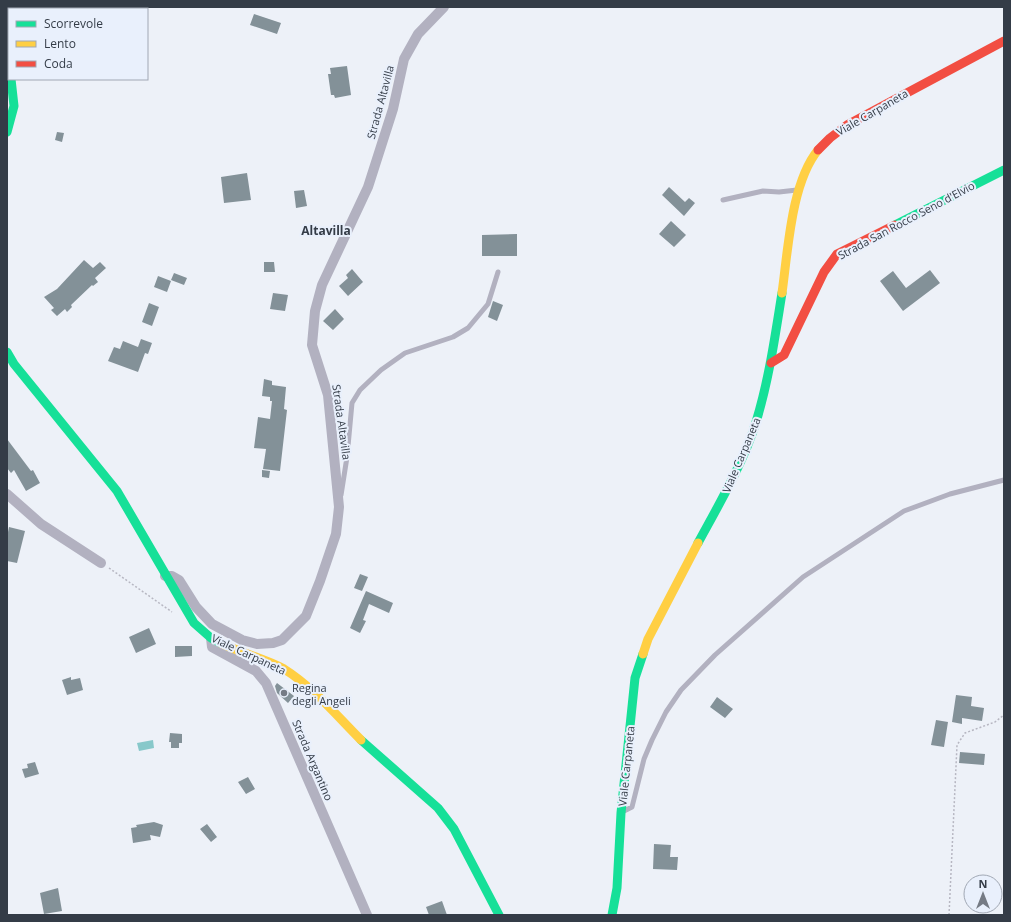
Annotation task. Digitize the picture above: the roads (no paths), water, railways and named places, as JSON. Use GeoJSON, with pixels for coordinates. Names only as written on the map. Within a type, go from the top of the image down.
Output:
{"type":"FeatureCollection","features":[{"type":"Feature","properties":{"kind":"main road","name":"Viale Carpaneta"},"geometry":{"type":"LineString","coordinates":[[612,915],[616,888],[621,813],[635,678],[648,639],[732,479],[756,423],[771,364],[798,190],[805,169],[818,148],[831,136],[903,94],[1004,41]]}},
{"type":"Feature","properties":{"kind":"main road"},"geometry":{"type":"LineString","coordinates":[[7,132],[13,117],[14,106],[14,91],[10,80]]}},
{"type":"Feature","properties":{"kind":"main road","name":"Strada San Rocco Seno d'Elvio"},"geometry":{"type":"LineString","coordinates":[[771,364],[784,355],[824,272],[837,254],[1004,170]]}},
{"type":"Feature","properties":{"kind":"main road","name":"Viale Carpaneta"},"geometry":{"type":"LineString","coordinates":[[7,352],[14,364],[117,491],[165,576],[194,623],[211,638],[239,652],[282,668],[300,679],[373,752],[438,808],[454,829],[500,915]]}},
{"type":"Feature","properties":{"kind":"street","name":"Strada Altavilla"},"geometry":{"type":"LineString","coordinates":[[165,576],[172,576],[179,580],[196,607],[212,624],[225,632],[257,644],[273,643],[282,640],[306,616],[314,598],[336,534],[339,501],[328,395],[312,345],[315,311],[322,284],[368,187],[393,109],[404,59],[418,34],[444,7]]}},
{"type":"Feature","properties":{"kind":"street"},"geometry":{"type":"LineString","coordinates":[[7,494],[41,524],[101,563]]}},
{"type":"Feature","properties":{"kind":"street","name":"Strada Argantino"},"geometry":{"type":"LineString","coordinates":[[211,638],[212,647],[256,672],[266,683],[367,915]]}},
{"type":"Feature","properties":{"kind":"lane"},"geometry":{"type":"LineString","coordinates":[[723,200],[763,191],[779,192],[798,190]]}},
{"type":"Feature","properties":{"kind":"lane"},"geometry":{"type":"LineString","coordinates":[[339,501],[343,489],[352,403],[360,390],[381,370],[406,353],[453,337],[468,328],[488,304],[498,272]]}},
{"type":"Feature","properties":{"kind":"lane"},"geometry":{"type":"LineString","coordinates":[[621,813],[632,807],[644,759],[666,712],[681,690],[715,656],[803,577],[904,511],[950,494],[1004,480]]}},
{"type":"Feature","properties":{"kind":"water"},"geometry":{"type":"Polygon","coordinates":[[[153,740],[154,748],[139,751],[137,743],[153,740]]]}},
{"type":"Feature","properties":{"kind":"place","name":"Regina degli Angeli"},"geometry":{"type":"Point","coordinates":[284,693]}},
{"type":"Feature","properties":{"kind":"district","name":"Altavilla"},"geometry":{"type":"Point","coordinates":[326,230]}}]}
